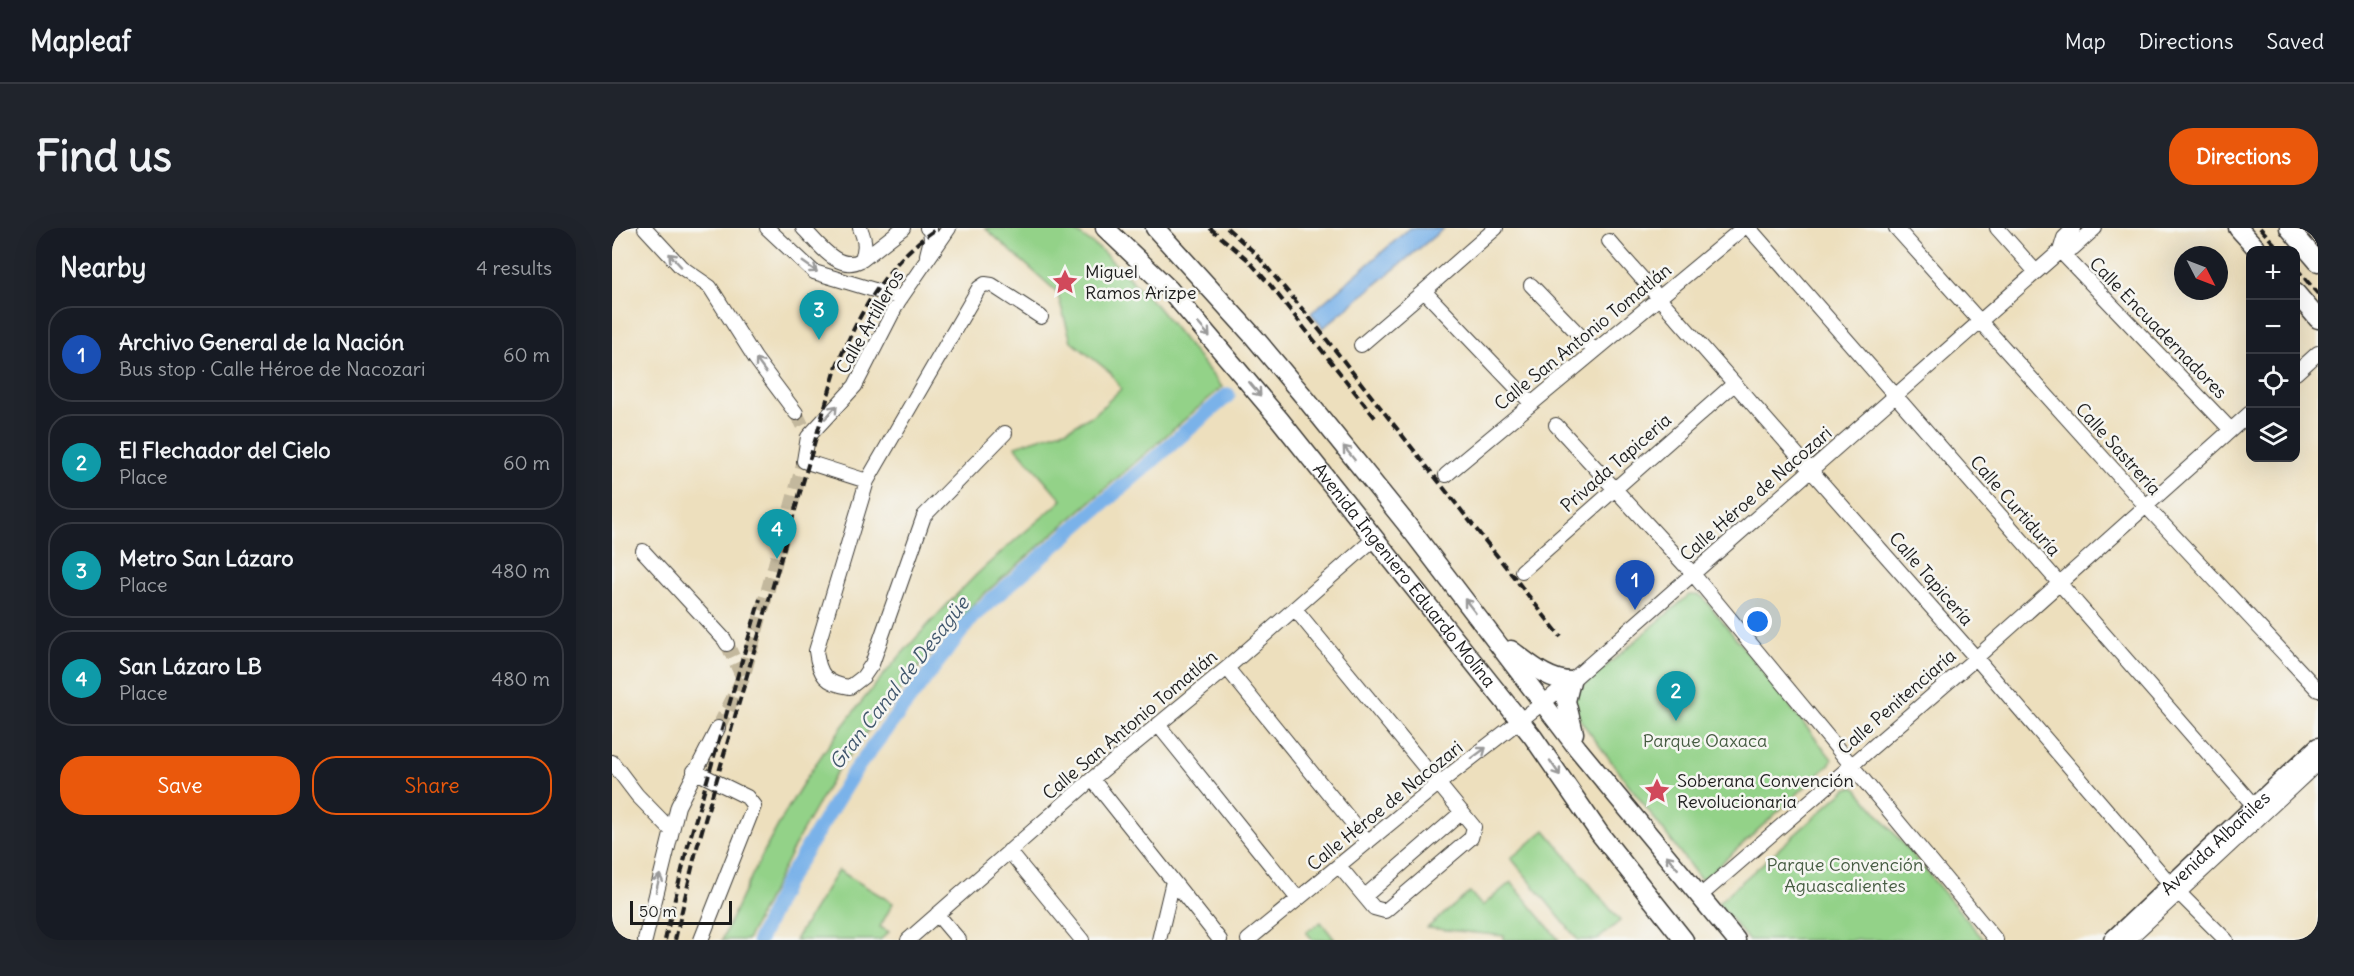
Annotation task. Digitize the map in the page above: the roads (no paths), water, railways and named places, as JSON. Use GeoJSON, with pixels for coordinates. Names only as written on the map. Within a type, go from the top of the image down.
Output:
{"type":"FeatureCollection","features":[{"type":"Feature","properties":{"kind":"main road","name":"Avenida Ingeniero Eduardo Molina"},"geometry":{"type":"LineString","coordinates":[[1105,228],[1169,289],[1280,420],[1543,750],[1600,834],[1684,940]]}},
{"type":"Feature","properties":{"kind":"main road","name":"Avenida Ingeniero Eduardo Molina"},"geometry":{"type":"LineString","coordinates":[[1155,228],[1254,337],[1305,398],[1496,639],[1578,749],[1736,940]]}},
{"type":"Feature","properties":{"kind":"main road"},"geometry":{"type":"LineString","coordinates":[[2238,228],[2254,246]]}},
{"type":"Feature","properties":{"kind":"main road"},"geometry":{"type":"LineString","coordinates":[[2289,228],[2318,262]]}},
{"type":"Feature","properties":{"kind":"main road"},"geometry":{"type":"LineString","coordinates":[[2300,299],[2318,319]]}},
{"type":"Feature","properties":{"kind":"main road"},"geometry":{"type":"LineString","coordinates":[[1496,639],[1550,677],[1560,681],[1571,681],[1567,690],[1567,711],[1578,749]]}},
{"type":"Feature","properties":{"kind":"main road","name":"Avenida Albañiles"},"geometry":{"type":"LineString","coordinates":[[2113,940],[2176,889],[2255,807],[2318,747]]}},
{"type":"Feature","properties":{"kind":"street"},"geometry":{"type":"LineString","coordinates":[[645,228],[681,267],[710,287],[754,358],[796,414]]}},
{"type":"Feature","properties":{"kind":"street"},"geometry":{"type":"LineString","coordinates":[[767,228],[814,272],[901,298]]}},
{"type":"Feature","properties":{"kind":"street"},"geometry":{"type":"LineString","coordinates":[[803,228],[838,261],[847,265],[861,260],[903,228]]}},
{"type":"Feature","properties":{"kind":"street"},"geometry":{"type":"LineString","coordinates":[[860,228],[865,246],[861,260]]}},
{"type":"Feature","properties":{"kind":"street"},"geometry":{"type":"LineString","coordinates":[[918,272],[929,251],[931,239],[930,230],[927,228]]}},
{"type":"Feature","properties":{"kind":"street","name":"Calle Artilleros"},"geometry":{"type":"LineString","coordinates":[[867,481],[804,461],[808,437],[855,386],[901,298],[949,228]]}},
{"type":"Feature","properties":{"kind":"street"},"geometry":{"type":"LineString","coordinates":[[1361,345],[1496,228]]}},
{"type":"Feature","properties":{"kind":"street","name":"Calle San Antonio Tomatlán"},"geometry":{"type":"LineString","coordinates":[[1446,475],[1743,228]]}},
{"type":"Feature","properties":{"kind":"street","name":"Calle Curtiduría"},"geometry":{"type":"LineString","coordinates":[[1749,228],[2255,807]]}},
{"type":"Feature","properties":{"kind":"street","name":"Calle Sastrería"},"geometry":{"type":"LineString","coordinates":[[1896,228],[2146,506],[2318,690]]}},
{"type":"Feature","properties":{"kind":"street"},"geometry":{"type":"LineString","coordinates":[[1997,228],[2036,272]]}},
{"type":"Feature","properties":{"kind":"street","name":"Calle Héroe de Nacozari"},"geometry":{"type":"LineString","coordinates":[[2060,251],[2064,238],[2074,228]]}},
{"type":"Feature","properties":{"kind":"street","name":"Calle Héroe de Nacozari"},"geometry":{"type":"LineString","coordinates":[[1248,940],[1438,784],[1571,681],[2060,251],[2073,248],[2095,228]]}},
{"type":"Feature","properties":{"kind":"street","name":"Calle Tapicería"},"geometry":{"type":"LineString","coordinates":[[1609,241],[1812,470],[2176,889],[2226,940]]}},
{"type":"Feature","properties":{"kind":"street","name":"Calle Encuadernadores"},"geometry":{"type":"LineString","coordinates":[[2060,251],[2231,430]]}},
{"type":"Feature","properties":{"kind":"street"},"geometry":{"type":"LineString","coordinates":[[1005,433],[924,516],[872,664],[850,687],[837,686],[825,679],[818,665],[816,651],[867,481],[981,285],[993,285],[1041,316]]}},
{"type":"Feature","properties":{"kind":"street"},"geometry":{"type":"LineString","coordinates":[[1531,285],[1595,351]]}},
{"type":"Feature","properties":{"kind":"street"},"geometry":{"type":"LineString","coordinates":[[1424,291],[1531,403]]}},
{"type":"Feature","properties":{"kind":"street"},"geometry":{"type":"LineString","coordinates":[[2300,369],[2318,353]]}},
{"type":"Feature","properties":{"kind":"street","name":"Privada Tapiceria"},"geometry":{"type":"LineString","coordinates":[[1522,571],[1734,384]]}},
{"type":"Feature","properties":{"kind":"street","name":"Calle Penitenciaría"},"geometry":{"type":"LineString","coordinates":[[1700,896],[1976,658],[2246,416]]}},
{"type":"Feature","properties":{"kind":"street"},"geometry":{"type":"LineString","coordinates":[[1556,425],[1693,574],[1996,940]]}},
{"type":"Feature","properties":{"kind":"street","name":"Calle San Antonio Tomatlán"},"geometry":{"type":"LineString","coordinates":[[908,940],[1092,779],[1227,669],[1375,538]]}},
{"type":"Feature","properties":{"kind":"street"},"geometry":{"type":"LineString","coordinates":[[643,551],[727,644]]}},
{"type":"Feature","properties":{"kind":"street"},"geometry":{"type":"LineString","coordinates":[[1295,609],[1462,812],[1475,831],[1471,838],[1389,909],[1377,910],[1339,866]]}},
{"type":"Feature","properties":{"kind":"street"},"geometry":{"type":"LineString","coordinates":[[1227,669],[1368,842]]}},
{"type":"Feature","properties":{"kind":"street"},"geometry":{"type":"LineString","coordinates":[[1159,726],[1298,899]]}},
{"type":"Feature","properties":{"kind":"street"},"geometry":{"type":"LineString","coordinates":[[645,940],[678,806],[718,728]]}},
{"type":"Feature","properties":{"kind":"street"},"geometry":{"type":"LineString","coordinates":[[612,762],[637,795],[671,830]]}},
{"type":"Feature","properties":{"kind":"street"},"geometry":{"type":"LineString","coordinates":[[2128,940],[2176,889],[2318,763]]}},
{"type":"Feature","properties":{"kind":"street"},"geometry":{"type":"LineString","coordinates":[[694,771],[747,797],[754,806],[701,940]]}},
{"type":"Feature","properties":{"kind":"street"},"geometry":{"type":"LineString","coordinates":[[1092,779],[1220,940]]}},
{"type":"Feature","properties":{"kind":"street"},"geometry":{"type":"LineString","coordinates":[[1365,896],[1462,812]]}},
{"type":"Feature","properties":{"kind":"street"},"geometry":{"type":"LineString","coordinates":[[1009,850],[1082,940]]}},
{"type":"Feature","properties":{"kind":"street"},"geometry":{"type":"LineString","coordinates":[[1159,940],[1173,881]]}},
{"type":"Feature","properties":{"kind":"street"},"geometry":{"type":"LineString","coordinates":[[937,914],[959,940]]}},
{"type":"Feature","properties":{"kind":"water"},"geometry":{"type":"Polygon","coordinates":[[[1410,228],[1444,228],[1323,328],[1311,313],[1410,228]]]}},
{"type":"Feature","properties":{"kind":"waterway","name":"Gran Canal de Desagüe"},"geometry":{"type":"LineString","coordinates":[[759,940],[784,886],[855,770],[973,616],[1228,395]]}},
{"type":"Feature","properties":{"kind":"tunnel"},"geometry":{"type":"LineString","coordinates":[[796,413],[808,437]]}},
{"type":"Feature","properties":{"kind":"tunnel"},"geometry":{"type":"LineString","coordinates":[[718,728],[743,678],[804,461]]}},
{"type":"Feature","properties":{"kind":"tunnel"},"geometry":{"type":"LineString","coordinates":[[727,644],[743,678]]}},
{"type":"Feature","properties":{"kind":"railway"},"geometry":{"type":"LineString","coordinates":[[675,940],[696,851],[837,365],[855,326],[890,271],[904,255],[938,228]]}},
{"type":"Feature","properties":{"kind":"railway"},"geometry":{"type":"LineString","coordinates":[[1210,228],[1247,259],[1271,286],[1377,420]]}},
{"type":"Feature","properties":{"kind":"railway"},"geometry":{"type":"LineString","coordinates":[[1227,228],[1254,252],[1309,317],[1561,637]]}},
{"type":"Feature","properties":{"kind":"railway"},"geometry":{"type":"LineString","coordinates":[[2260,228],[2276,246]]}},
{"type":"Feature","properties":{"kind":"railway"},"geometry":{"type":"LineString","coordinates":[[2300,273],[2318,294]]}},
{"type":"Feature","properties":{"kind":"railway"},"geometry":{"type":"LineString","coordinates":[[665,940],[687,849],[760,599]]}},
{"type":"Feature","properties":{"kind":"place","name":"Miguel Ramos Arizpe"},"geometry":{"type":"Point","coordinates":[1065,282]}},
{"type":"Feature","properties":{"kind":"place","name":"Metro San Lázaro"},"geometry":{"type":"Point","coordinates":[819,340]}},
{"type":"Feature","properties":{"kind":"place","name":"San Lázaro LB"},"geometry":{"type":"Point","coordinates":[777,559]}},
{"type":"Feature","properties":{"kind":"place","name":"Archivo General de la Nación"},"geometry":{"type":"Point","coordinates":[1635,610]}},
{"type":"Feature","properties":{"kind":"place","name":"El Flechador del Cielo"},"geometry":{"type":"Point","coordinates":[1676,721]}},
{"type":"Feature","properties":{"kind":"place","name":"Soberana Convención Revolucionaria"},"geometry":{"type":"Point","coordinates":[1657,791]}},
{"type":"Feature","properties":{"kind":"park label","name":"Parque Oaxaca"},"geometry":{"type":"Point","coordinates":[1705,741]}},
{"type":"Feature","properties":{"kind":"park label","name":"Parque Convención Aguascalientes"},"geometry":{"type":"Point","coordinates":[1845,875]}}]}
